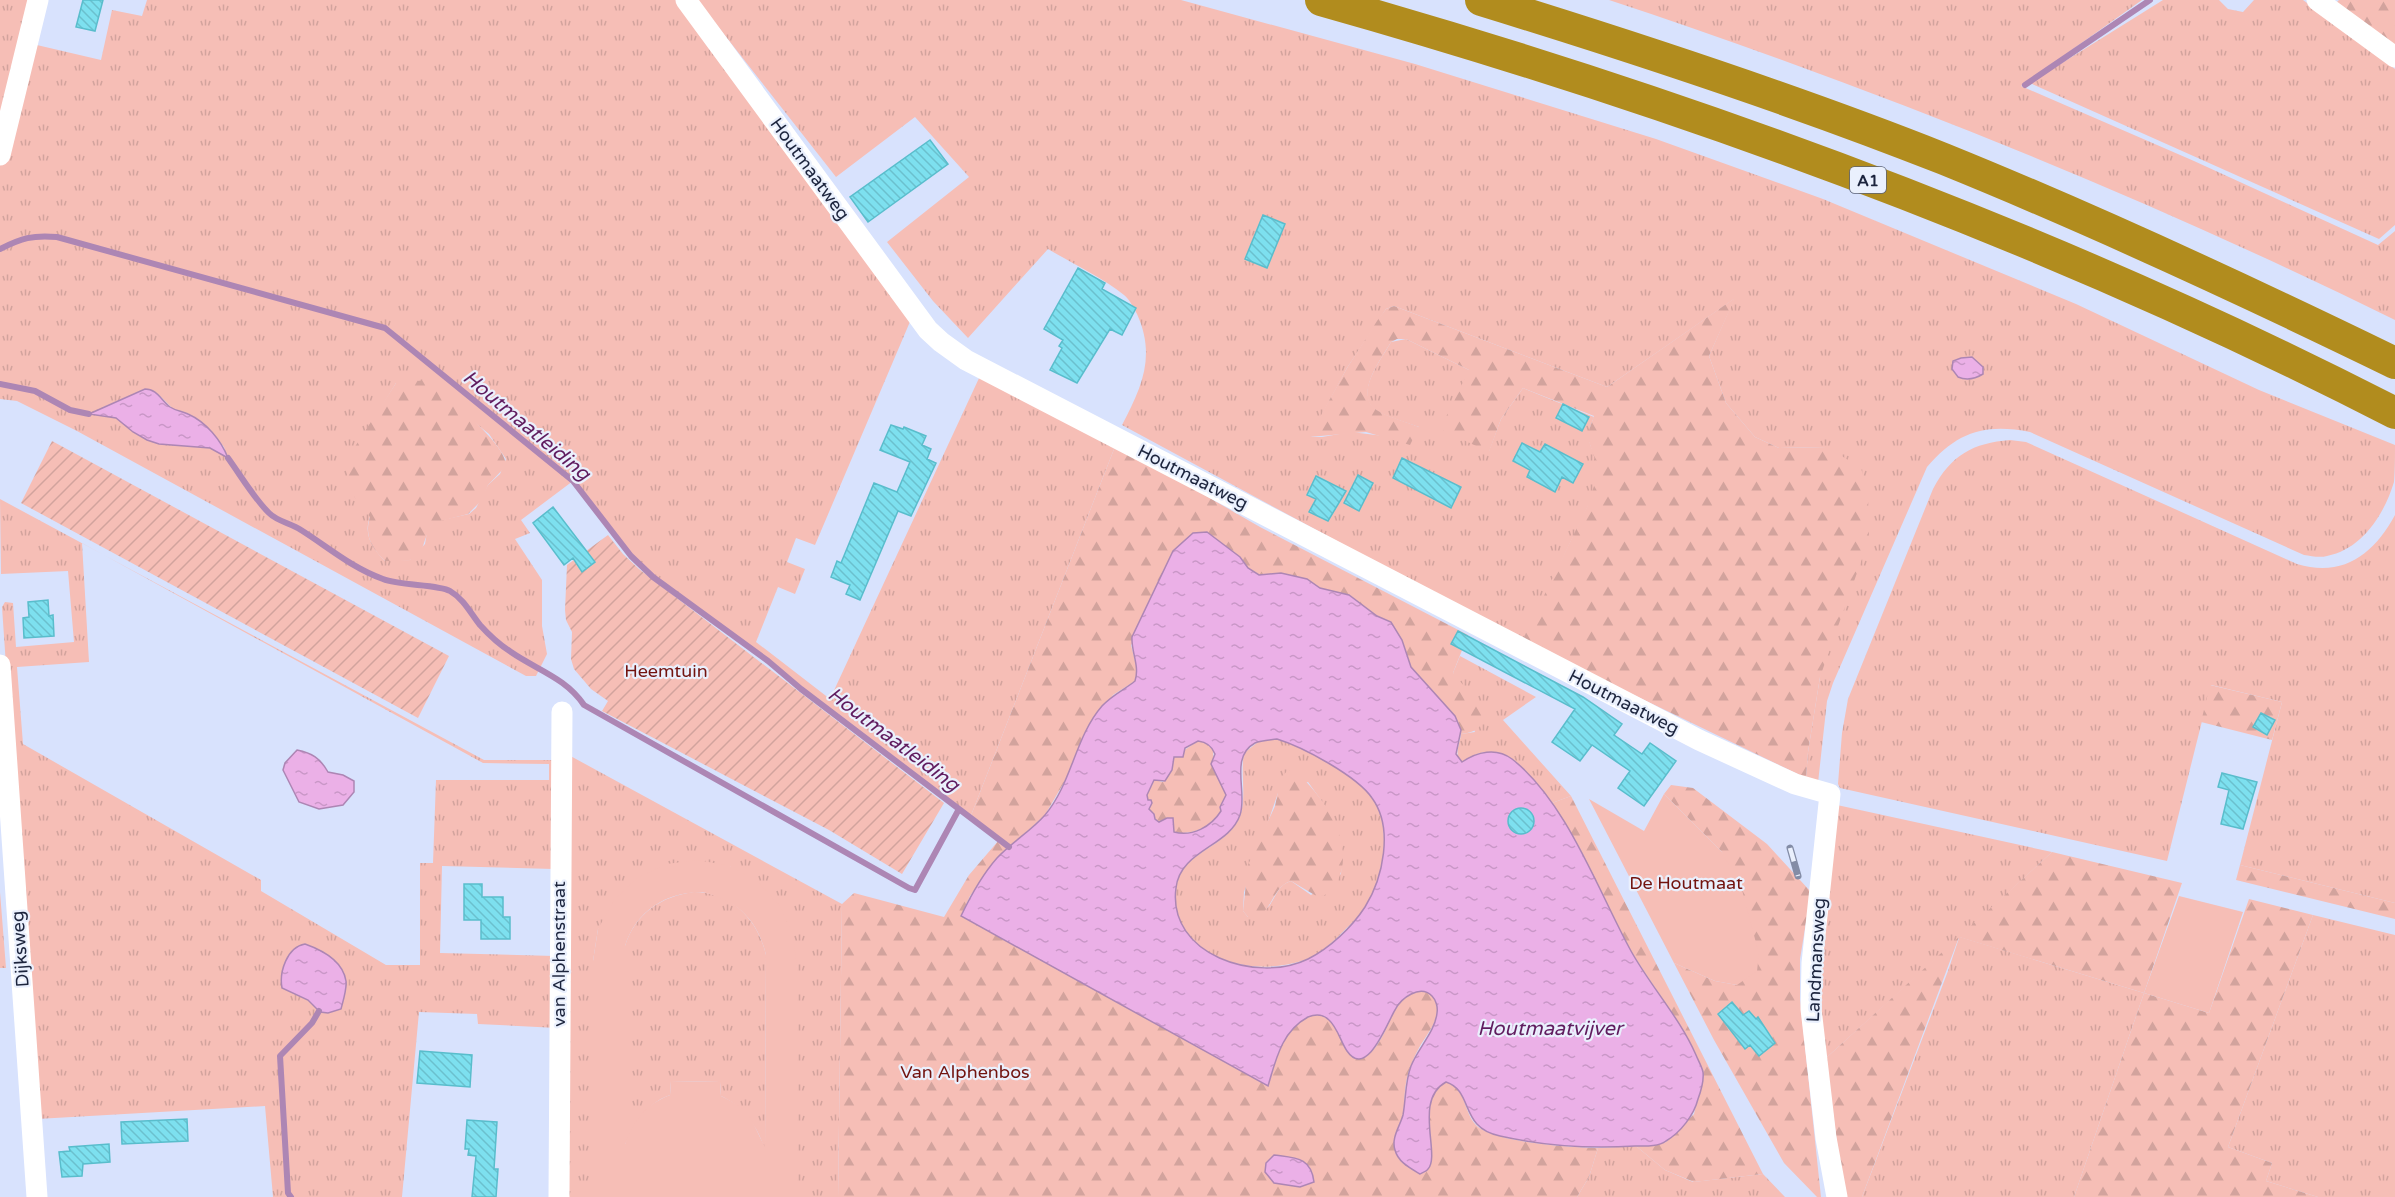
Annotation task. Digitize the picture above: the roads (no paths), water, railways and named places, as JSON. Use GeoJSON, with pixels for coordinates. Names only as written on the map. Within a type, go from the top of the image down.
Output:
{"type":"FeatureCollection","features":[{"type":"Feature","properties":{"kind":"highway","name":"A1"},"geometry":{"type":"LineString","coordinates":[[1321,0],[1459,39],[1548,68],[1726,128],[1930,202],[2220,328],[2395,413]]}},
{"type":"Feature","properties":{"kind":"highway"},"geometry":{"type":"LineString","coordinates":[[1481,0],[1735,82],[1944,159],[2120,234],[2395,363]]}},
{"type":"Feature","properties":{"kind":"street"},"geometry":{"type":"LineString","coordinates":[[0,155],[38,0]]}},
{"type":"Feature","properties":{"kind":"street","name":"Houtmaatweg"},"geometry":{"type":"LineString","coordinates":[[686,0],[928,330],[966,360],[1699,740],[1795,784],[1830,794]]}},
{"type":"Feature","properties":{"kind":"street"},"geometry":{"type":"LineString","coordinates":[[2317,0],[2395,57]]}},
{"type":"Feature","properties":{"kind":"street","name":"Dijksweg"},"geometry":{"type":"LineString","coordinates":[[0,665],[37,1197]]}},
{"type":"Feature","properties":{"kind":"street","name":"van Alphenstraat"},"geometry":{"type":"LineString","coordinates":[[559,1197],[562,712]]}},
{"type":"Feature","properties":{"kind":"street","name":"Landmansweg"},"geometry":{"type":"LineString","coordinates":[[1830,794],[1812,963],[1811,1009],[1823,1117],[1837,1197]]}},
{"type":"Feature","properties":{"kind":"water"},"geometry":{"type":"Polygon","coordinates":[[[1972,357],[1983,367],[1983,374],[1971,379],[1958,377],[1952,369],[1953,361],[1972,357]]]}},
{"type":"Feature","properties":{"kind":"water"},"geometry":{"type":"Polygon","coordinates":[[[145,389],[156,393],[172,408],[201,422],[217,438],[228,458],[210,448],[159,444],[133,432],[116,418],[89,414],[145,389]]]}},
{"type":"Feature","properties":{"kind":"water","name":"Houtmaatvijver"},"geometry":{"type":"Polygon","coordinates":[[[1207,532],[1259,575],[1281,573],[1307,579],[1320,588],[1349,595],[1377,616],[1391,622],[1402,640],[1411,667],[1455,716],[1461,730],[1456,754],[1462,762],[1487,752],[1500,753],[1512,759],[1532,777],[1565,823],[1631,951],[1682,1028],[1702,1068],[1703,1082],[1696,1105],[1686,1123],[1672,1137],[1655,1145],[1601,1147],[1568,1146],[1500,1136],[1487,1132],[1478,1125],[1460,1093],[1446,1082],[1436,1090],[1431,1101],[1429,1114],[1431,1162],[1427,1170],[1420,1174],[1399,1158],[1394,1141],[1403,1115],[1411,1066],[1436,1020],[1436,1004],[1427,993],[1417,992],[1402,1001],[1376,1046],[1362,1058],[1355,1058],[1347,1051],[1327,1018],[1319,1015],[1308,1017],[1299,1023],[1286,1038],[1277,1056],[1268,1086],[961,916],[977,885],[992,865],[1003,852],[1040,821],[1054,802],[1093,718],[1106,702],[1135,681],[1132,637],[1173,551],[1193,533],[1207,532]],[[1277,739],[1257,742],[1247,749],[1241,766],[1242,806],[1240,815],[1226,835],[1186,865],[1179,875],[1176,888],[1177,911],[1186,931],[1200,946],[1220,958],[1241,965],[1265,968],[1287,966],[1308,959],[1340,936],[1365,907],[1377,882],[1384,853],[1383,824],[1379,810],[1365,789],[1329,763],[1301,748],[1277,739]],[[1198,741],[1185,748],[1183,757],[1174,757],[1172,770],[1165,781],[1154,780],[1147,795],[1148,800],[1152,803],[1149,809],[1155,819],[1159,822],[1173,818],[1174,832],[1194,832],[1212,822],[1221,811],[1220,807],[1226,795],[1211,764],[1214,751],[1204,742],[1198,741]]]}},
{"type":"Feature","properties":{"kind":"water"},"geometry":{"type":"Polygon","coordinates":[[[297,750],[315,757],[328,772],[343,775],[354,781],[354,792],[343,805],[319,809],[299,802],[283,770],[285,763],[297,750]]]}},
{"type":"Feature","properties":{"kind":"water"},"geometry":{"type":"Polygon","coordinates":[[[305,944],[331,957],[341,968],[346,984],[341,1009],[328,1013],[320,1012],[308,1000],[282,988],[283,968],[289,955],[293,950],[305,944]]]}},
{"type":"Feature","properties":{"kind":"water"},"geometry":{"type":"Polygon","coordinates":[[[1274,1155],[1296,1158],[1306,1163],[1314,1182],[1300,1187],[1274,1183],[1265,1172],[1266,1163],[1274,1155]]]}},
{"type":"Feature","properties":{"kind":"waterway"},"geometry":{"type":"LineString","coordinates":[[2025,85],[2150,0]]}},
{"type":"Feature","properties":{"kind":"waterway","name":"Houtmaatleiding"},"geometry":{"type":"LineString","coordinates":[[0,249],[27,238],[57,237],[385,328],[573,481],[631,556],[653,577],[768,661],[801,689],[1009,847]]}},
{"type":"Feature","properties":{"kind":"waterway"},"geometry":{"type":"LineString","coordinates":[[0,384],[35,391],[70,410],[89,414]]}},
{"type":"Feature","properties":{"kind":"waterway"},"geometry":{"type":"LineString","coordinates":[[228,458],[258,500],[276,518],[297,528],[372,574],[399,583],[437,587],[450,591],[499,643],[560,681],[584,705],[909,888],[915,890],[959,809]]}},
{"type":"Feature","properties":{"kind":"waterway"},"geometry":{"type":"LineString","coordinates":[[291,1197],[288,1193],[280,1056],[312,1023],[319,1011]]}},
{"type":"Feature","properties":{"kind":"railway"},"geometry":{"type":"LineString","coordinates":[[1790,848],[1798,876]]}},
{"type":"Feature","properties":{"kind":"park label","name":"Heemtuin"},"geometry":{"type":"Point","coordinates":[666,671]}},
{"type":"Feature","properties":{"kind":"park label","name":"De Houtmaat"},"geometry":{"type":"Point","coordinates":[1686,883]}},
{"type":"Feature","properties":{"kind":"park label","name":"Van Alphenbos"},"geometry":{"type":"Point","coordinates":[965,1072]}}]}
